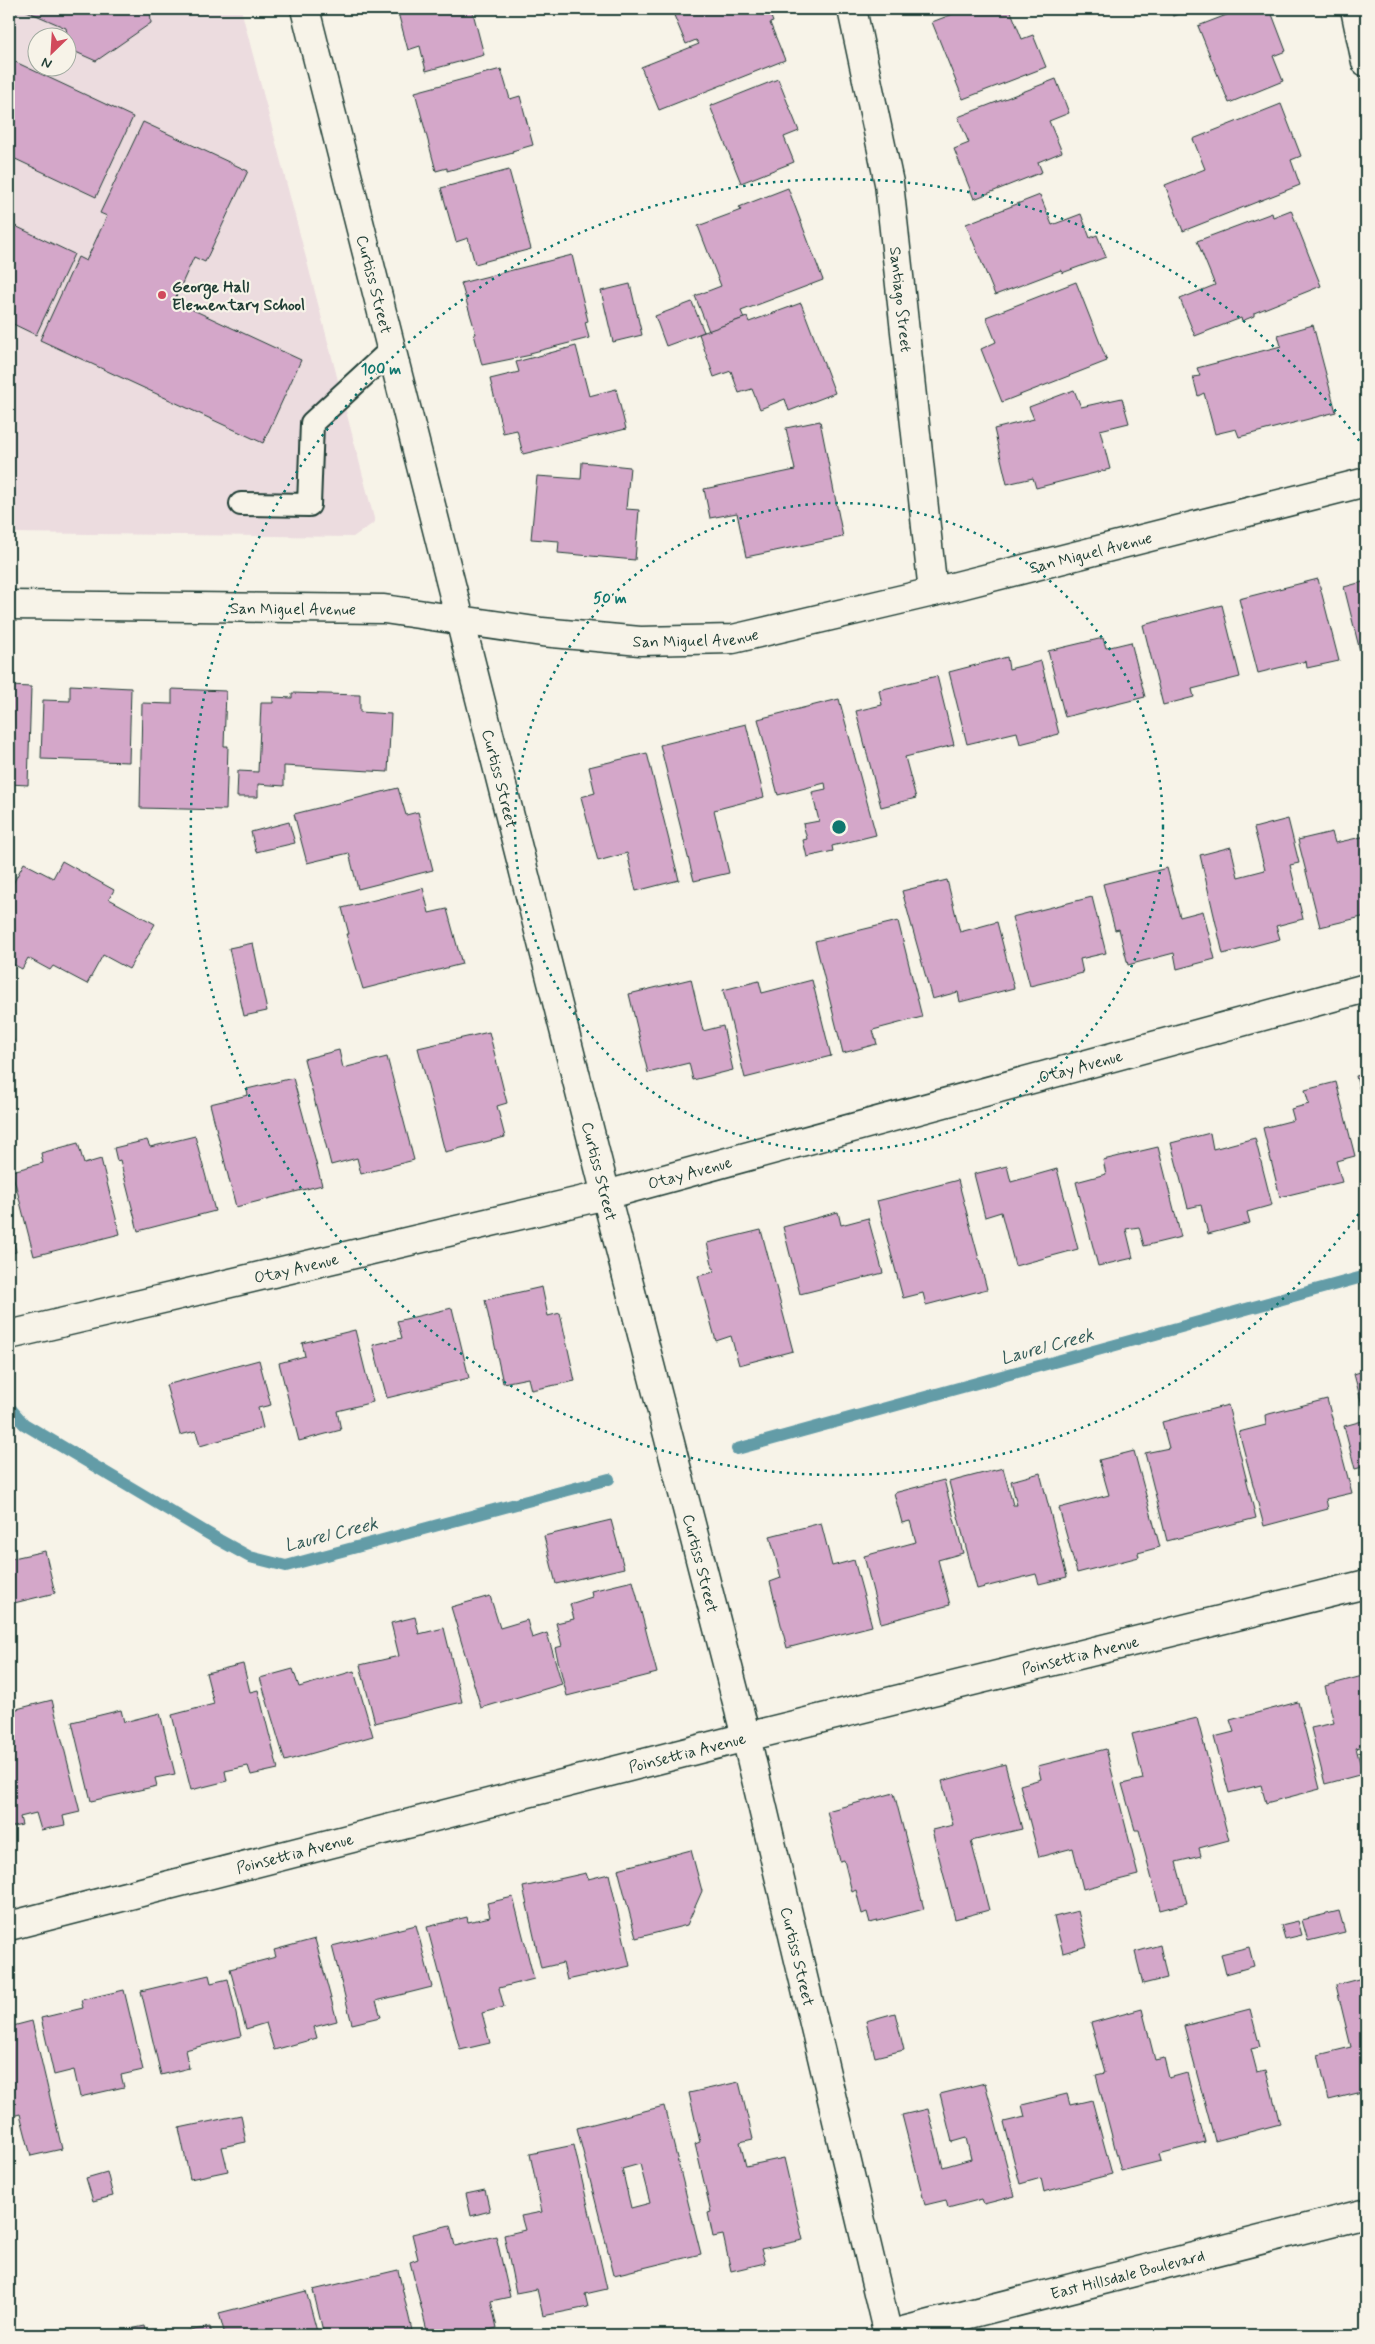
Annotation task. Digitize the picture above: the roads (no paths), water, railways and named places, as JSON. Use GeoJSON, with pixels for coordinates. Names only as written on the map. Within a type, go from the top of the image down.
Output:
{"type":"FeatureCollection","features":[{"type":"Feature","properties":{"kind":"street","name":"Curtiss Street"},"geometry":{"type":"LineString","coordinates":[[305,9],[746,1738],[888,2335]]}},
{"type":"Feature","properties":{"kind":"street","name":"Santiago Street"},"geometry":{"type":"LineString","coordinates":[[852,9],[889,183],[933,592]]}},
{"type":"Feature","properties":{"kind":"street"},"geometry":{"type":"LineString","coordinates":[[1355,9],[1366,62]]}},
{"type":"Feature","properties":{"kind":"street","name":"San Miguel Avenue"},"geometry":{"type":"LineString","coordinates":[[9,605],[384,609],[542,632],[640,641],[733,639],[933,592],[1366,482]]}},
{"type":"Feature","properties":{"kind":"street","name":"Otay Avenue"},"geometry":{"type":"LineString","coordinates":[[9,1336],[606,1195],[1366,988]]}},
{"type":"Feature","properties":{"kind":"street","name":"Poinsettia Avenue"},"geometry":{"type":"LineString","coordinates":[[9,1926],[746,1738],[1366,1584]]}},
{"type":"Feature","properties":{"kind":"street","name":"East Hillsdale Boulevard"},"geometry":{"type":"LineString","coordinates":[[888,2335],[1366,2213]]}},
{"type":"Feature","properties":{"kind":"lane"},"geometry":{"type":"LineString","coordinates":[[241,504],[309,505],[312,423],[392,349]]}},
{"type":"Feature","properties":{"kind":"waterway","name":"Laurel Creek"},"geometry":{"type":"LineString","coordinates":[[737,1449],[1366,1276]]}},
{"type":"Feature","properties":{"kind":"waterway","name":"Laurel Creek"},"geometry":{"type":"LineString","coordinates":[[9,1407],[24,1424],[219,1540],[250,1557],[286,1566],[609,1479]]}},
{"type":"Feature","properties":{"kind":"place","name":"George Hall Elementary School"},"geometry":{"type":"Point","coordinates":[162,295]}}]}
